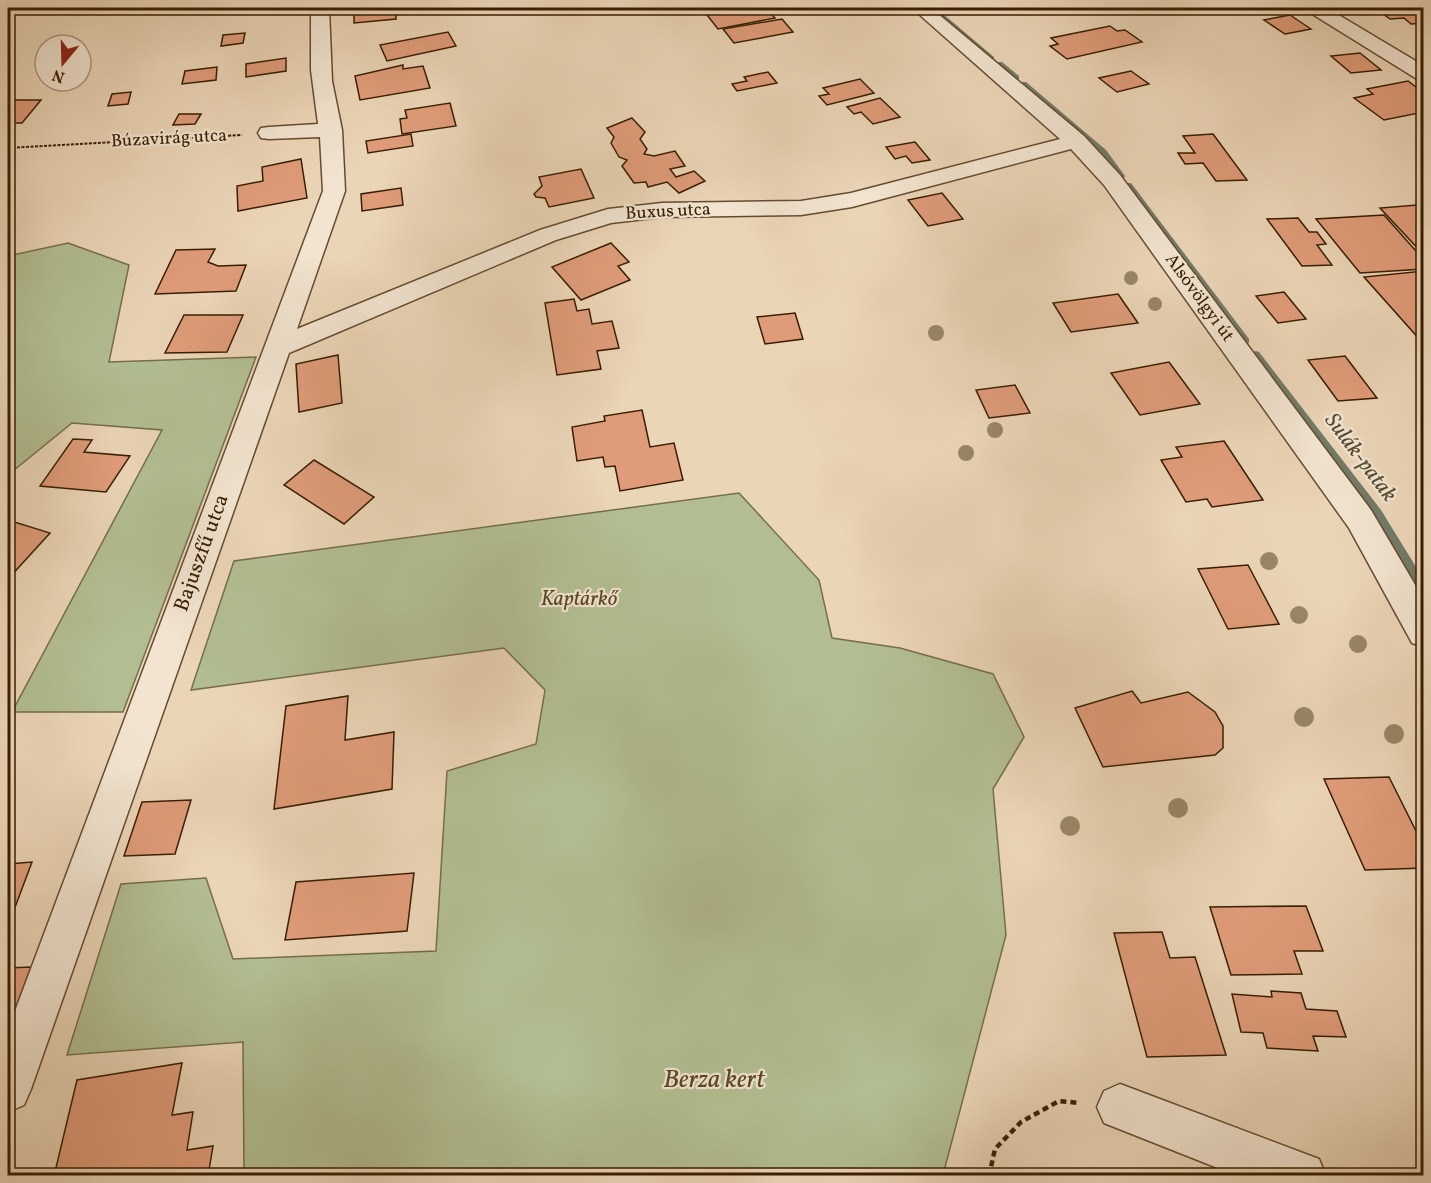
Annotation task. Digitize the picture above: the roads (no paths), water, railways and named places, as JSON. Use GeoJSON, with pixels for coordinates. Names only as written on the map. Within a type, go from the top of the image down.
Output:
{"type":"FeatureCollection","features":[{"type":"Feature","properties":{"kind":"street","name":"Bajuszfű utca"},"geometry":{"type":"LineString","coordinates":[[8,1089],[334,191],[335,169],[331,130],[322,89],[320,8]]}},
{"type":"Feature","properties":{"kind":"street","name":"Alsóvölgyi út"},"geometry":{"type":"LineString","coordinates":[[921,8],[1076,141],[1112,180],[1360,519],[1424,632]]}},
{"type":"Feature","properties":{"kind":"street"},"geometry":{"type":"LineString","coordinates":[[1315,8],[1424,75]]}},
{"type":"Feature","properties":{"kind":"street"},"geometry":{"type":"LineString","coordinates":[[269,133],[331,130]]}},
{"type":"Feature","properties":{"kind":"street","name":"Buxus utca"},"geometry":{"type":"LineString","coordinates":[[276,348],[548,235],[608,216],[662,210],[801,208],[852,200],[1076,141]]}},
{"type":"Feature","properties":{"kind":"street"},"geometry":{"type":"LineString","coordinates":[[1120,1107],[1302,1176]]}},
{"type":"Feature","properties":{"kind":"waterway","name":"Sulák-patak"},"geometry":{"type":"LineString","coordinates":[[933,8],[992,58]]}},
{"type":"Feature","properties":{"kind":"waterway","name":"Sulák-patak"},"geometry":{"type":"LineString","coordinates":[[999,64],[1016,78]]}},
{"type":"Feature","properties":{"kind":"waterway","name":"Sulák-patak"},"geometry":{"type":"LineString","coordinates":[[1023,84],[1103,152],[1121,176]]}},
{"type":"Feature","properties":{"kind":"waterway","name":"Sulák-patak"},"geometry":{"type":"LineString","coordinates":[[1128,185],[1246,341]]}},
{"type":"Feature","properties":{"kind":"waterway","name":"Sulák-patak"},"geometry":{"type":"LineString","coordinates":[[1256,354],[1377,513],[1424,591]]}},
{"type":"Feature","properties":{"kind":"park label","name":"Kaptárkő"},"geometry":{"type":"Point","coordinates":[579,599]}},
{"type":"Feature","properties":{"kind":"park label","name":"Berza kert"},"geometry":{"type":"Point","coordinates":[714,1080]}}]}
